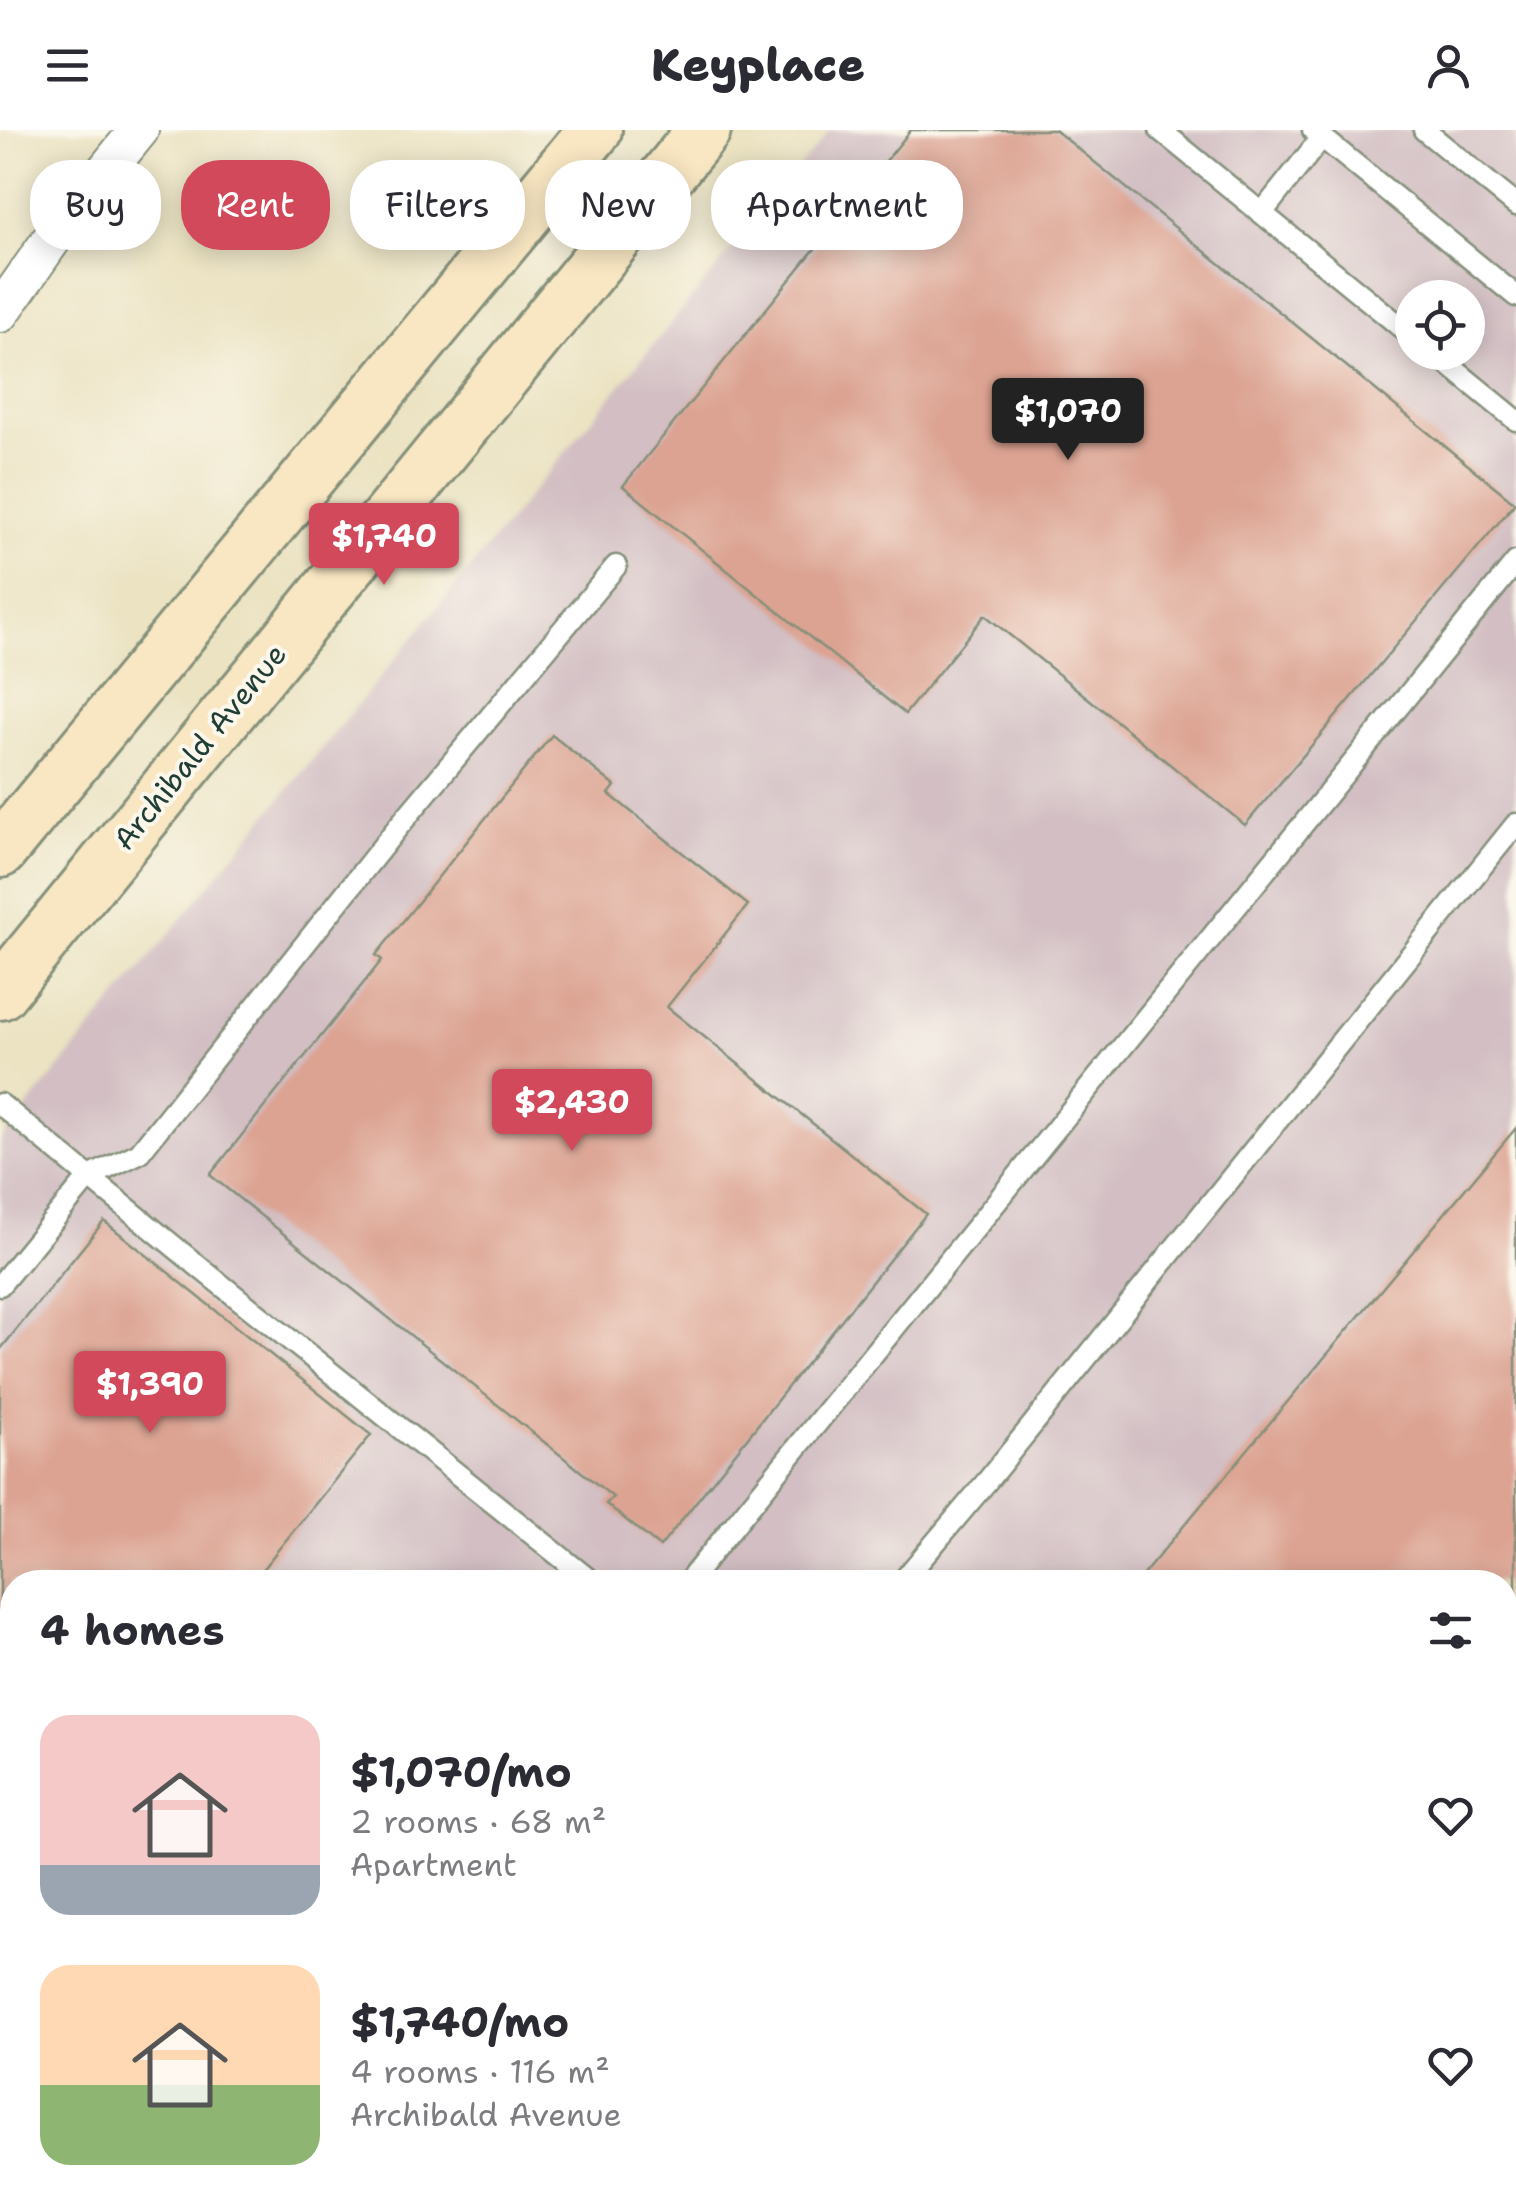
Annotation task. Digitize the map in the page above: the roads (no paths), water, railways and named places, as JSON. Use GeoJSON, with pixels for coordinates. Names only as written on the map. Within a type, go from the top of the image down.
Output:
{"type":"FeatureCollection","features":[{"type":"Feature","properties":{"kind":"main road"},"geometry":{"type":"LineString","coordinates":[[0,850],[596,130]]}},
{"type":"Feature","properties":{"kind":"main road","name":"Archibald Avenue"},"geometry":{"type":"LineString","coordinates":[[0,993],[704,130]]}},
{"type":"Feature","properties":{"kind":"street"},"geometry":{"type":"LineString","coordinates":[[0,313],[56,233],[140,130]]}},
{"type":"Feature","properties":{"kind":"lane"},"geometry":{"type":"LineString","coordinates":[[1160,130],[1395,322]]}},
{"type":"Feature","properties":{"kind":"lane"},"geometry":{"type":"LineString","coordinates":[[1424,130],[1516,204]]}},
{"type":"Feature","properties":{"kind":"lane"},"geometry":{"type":"LineString","coordinates":[[1262,213],[1318,134],[1516,296]]}},
{"type":"Feature","properties":{"kind":"lane"},"geometry":{"type":"LineString","coordinates":[[1455,370],[1516,420]]}},
{"type":"Feature","properties":{"kind":"lane"},"geometry":{"type":"LineString","coordinates":[[698,1570],[1516,562]]}},
{"type":"Feature","properties":{"kind":"lane"},"geometry":{"type":"LineString","coordinates":[[0,1285],[89,1177],[138,1153],[398,827],[616,566]]}},
{"type":"Feature","properties":{"kind":"lane"},"geometry":{"type":"LineString","coordinates":[[912,1570],[1516,824]]}},
{"type":"Feature","properties":{"kind":"lane"},"geometry":{"type":"LineString","coordinates":[[0,1104],[577,1570]]}}]}
